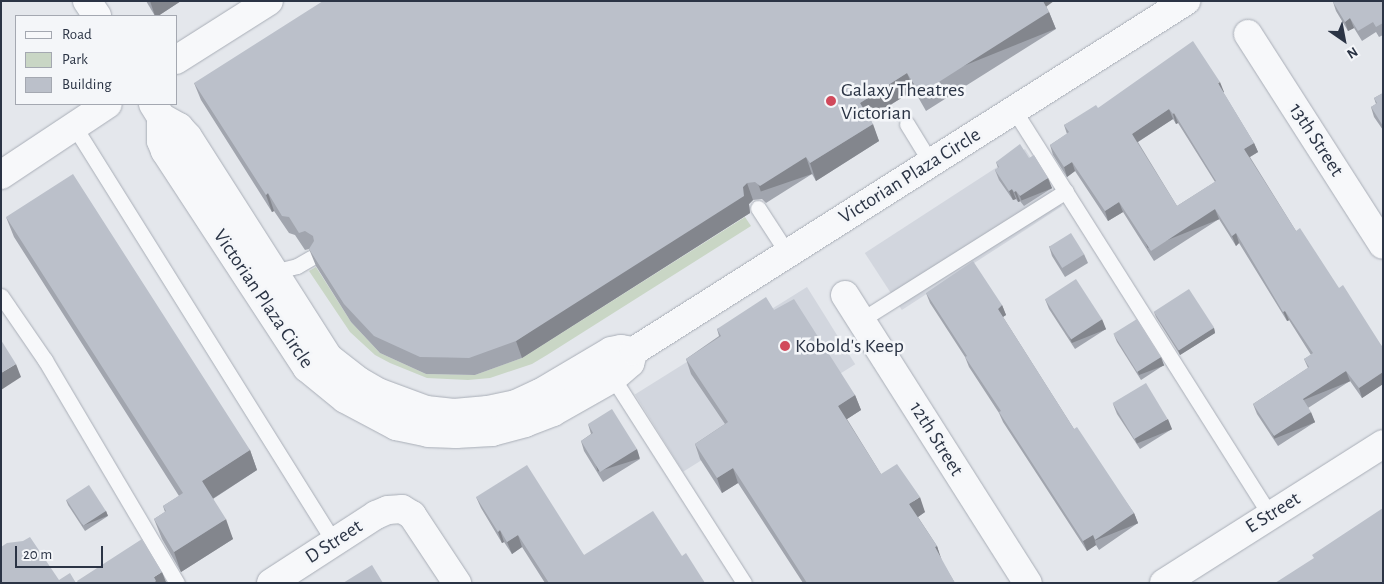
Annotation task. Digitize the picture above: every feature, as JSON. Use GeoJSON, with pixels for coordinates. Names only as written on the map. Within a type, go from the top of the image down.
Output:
{"type":"FeatureCollection","features":[{"type":"Feature","properties":{"kind":"street"},"geometry":{"type":"LineString","coordinates":[[87,1],[96,15]]}},
{"type":"Feature","properties":{"kind":"street"},"geometry":{"type":"LineString","coordinates":[[178,59],[269,1]]}},
{"type":"Feature","properties":{"kind":"street","name":"Victorian Plaza Circle"},"geometry":{"type":"LineString","coordinates":[[157,110],[161,142],[165,151],[306,368],[344,399],[396,426],[428,433],[483,432],[525,424],[553,412],[613,378],[630,362],[634,351],[1186,1]]}},
{"type":"Feature","properties":{"kind":"street","name":"13th Street"},"geometry":{"type":"LineString","coordinates":[[1248,34],[1383,245]]}},
{"type":"Feature","properties":{"kind":"street"},"geometry":{"type":"LineString","coordinates":[[1,175],[106,105]]}},
{"type":"Feature","properties":{"kind":"street","name":"Victorian Plaza Circle"},"geometry":{"type":"LineString","coordinates":[[157,110],[179,127],[188,137],[328,356],[359,381],[380,393],[426,410],[454,413],[488,410],[516,404],[547,389],[611,351],[621,349],[634,351]]}},
{"type":"Feature","properties":{"kind":"street","name":"12th Street"},"geometry":{"type":"LineString","coordinates":[[844,295],[1028,583]]}},
{"type":"Feature","properties":{"kind":"street","name":"E Street"},"geometry":{"type":"LineString","coordinates":[[1164,583],[1383,444]]}},
{"type":"Feature","properties":{"kind":"street","name":"D Street"},"geometry":{"type":"LineString","coordinates":[[270,583],[376,515],[388,510],[402,509],[412,515],[417,521],[457,583]]}},
{"type":"Feature","properties":{"kind":"lane"},"geometry":{"type":"LineString","coordinates":[[1014,110],[1270,515]]}},
{"type":"Feature","properties":{"kind":"lane"},"geometry":{"type":"LineString","coordinates":[[906,124],[931,163]]}},
{"type":"Feature","properties":{"kind":"lane"},"geometry":{"type":"LineString","coordinates":[[74,126],[334,542]]}},
{"type":"Feature","properties":{"kind":"lane"},"geometry":{"type":"LineString","coordinates":[[861,320],[1066,192]]}},
{"type":"Feature","properties":{"kind":"lane"},"geometry":{"type":"LineString","coordinates":[[758,208],[788,254]]}},
{"type":"Feature","properties":{"kind":"lane"},"geometry":{"type":"LineString","coordinates":[[273,272],[297,266],[310,258]]}},
{"type":"Feature","properties":{"kind":"lane"},"geometry":{"type":"LineString","coordinates":[[1,296],[45,360],[177,583]]}},
{"type":"Feature","properties":{"kind":"lane"},"geometry":{"type":"LineString","coordinates":[[613,378],[744,583]]}},
{"type":"Feature","properties":{"kind":"shaded area"},"geometry":{"type":"Polygon","coordinates":[[[1025,149],[1062,206],[902,310],[865,253],[1025,149]]]}},
{"type":"Feature","properties":{"kind":"shaded area"},"geometry":{"type":"Polygon","coordinates":[[[807,287],[855,364],[683,472],[635,395],[807,287]]]}},
{"type":"Feature","properties":{"kind":"green space"},"geometry":{"type":"Polygon","coordinates":[[[745,217],[751,226],[547,355],[532,364],[490,378],[468,380],[427,378],[375,355],[350,332],[309,271],[316,267],[351,322],[380,353],[426,374],[475,375],[522,358],[745,217]]]}},
{"type":"Feature","properties":{"kind":"building"},"geometry":{"type":"Polygon","coordinates":[[[323,1],[1043,1],[1049,12],[920,94],[907,73],[860,103],[873,124],[810,163],[806,157],[760,186],[755,182],[747,183],[743,187],[744,196],[516,341],[469,358],[420,357],[374,336],[344,304],[309,249],[314,241],[313,236],[305,231],[299,233],[289,217],[282,216],[268,193],[266,195],[194,83],[323,1]]]}},
{"type":"Feature","properties":{"kind":"building"},"geometry":{"type":"Polygon","coordinates":[[[1334,1],[1383,1],[1383,23],[1376,27],[1373,22],[1358,31],[1350,18],[1345,22],[1334,1]]]}},
{"type":"Feature","properties":{"kind":"building"},"geometry":{"type":"Polygon","coordinates":[[[1193,41],[1220,82],[1218,83],[1254,143],[1244,149],[1296,231],[1300,228],[1339,288],[1343,285],[1383,348],[1383,372],[1359,388],[1346,371],[1303,399],[1311,412],[1274,436],[1253,404],[1309,367],[1304,359],[1313,353],[1285,311],[1283,312],[1236,233],[1232,236],[1215,209],[1151,251],[1119,202],[1105,211],[1072,162],[1064,167],[1050,145],[1069,132],[1064,125],[1096,105],[1098,108],[1193,41]],[[1169,109],[1132,134],[1177,206],[1216,181],[1169,109]]]}},
{"type":"Feature","properties":{"kind":"building"},"geometry":{"type":"Polygon","coordinates":[[[1383,93],[1383,126],[1371,107],[1377,103],[1374,98],[1383,93]]]}},
{"type":"Feature","properties":{"kind":"building"},"geometry":{"type":"Polygon","coordinates":[[[1020,144],[1029,158],[1034,155],[1048,178],[1020,196],[1012,189],[1009,191],[995,170],[999,167],[996,162],[1020,144]]]}},
{"type":"Feature","properties":{"kind":"building"},"geometry":{"type":"Polygon","coordinates":[[[73,174],[250,450],[202,481],[226,519],[174,552],[154,519],[166,511],[163,506],[183,493],[6,217],[73,174]]]}},
{"type":"Feature","properties":{"kind":"building"},"geometry":{"type":"Polygon","coordinates":[[[1071,233],[1084,254],[1062,268],[1049,247],[1071,233]]]}},
{"type":"Feature","properties":{"kind":"building"},"geometry":{"type":"Polygon","coordinates":[[[973,261],[1002,305],[998,309],[1074,429],[1077,427],[1134,513],[1095,540],[1093,535],[1083,541],[999,412],[1001,411],[926,293],[973,261]]]}},
{"type":"Feature","properties":{"kind":"building"},"geometry":{"type":"Polygon","coordinates":[[[1076,279],[1102,319],[1071,339],[1045,299],[1076,279]]]}},
{"type":"Feature","properties":{"kind":"building"},"geometry":{"type":"Polygon","coordinates":[[[1189,289],[1214,328],[1179,350],[1154,312],[1189,289]]]}},
{"type":"Feature","properties":{"kind":"building"},"geometry":{"type":"Polygon","coordinates":[[[766,297],[774,310],[794,299],[855,395],[838,406],[881,474],[897,464],[920,497],[909,504],[937,546],[935,547],[955,583],[807,583],[733,468],[717,478],[695,444],[728,422],[686,359],[721,336],[717,329],[766,297]]]}},
{"type":"Feature","properties":{"kind":"building"},"geometry":{"type":"Polygon","coordinates":[[[1137,319],[1161,357],[1137,372],[1113,334],[1137,319]]]}},
{"type":"Feature","properties":{"kind":"building"},"geometry":{"type":"Polygon","coordinates":[[[1,340],[16,364],[1,373],[1,340]]]}},
{"type":"Feature","properties":{"kind":"building"},"geometry":{"type":"Polygon","coordinates":[[[1146,383],[1168,419],[1134,439],[1113,403],[1146,383]]]}},
{"type":"Feature","properties":{"kind":"building"},"geometry":{"type":"Polygon","coordinates":[[[612,409],[637,449],[600,472],[581,441],[593,433],[588,424],[612,409]]]}},
{"type":"Feature","properties":{"kind":"building"},"geometry":{"type":"Polygon","coordinates":[[[527,465],[584,555],[653,511],[682,556],[686,553],[705,583],[549,583],[518,535],[507,542],[500,530],[498,532],[476,497],[527,465]]]}},
{"type":"Feature","properties":{"kind":"building"},"geometry":{"type":"Polygon","coordinates":[[[89,485],[106,511],[83,526],[66,500],[89,485]]]}},
{"type":"Feature","properties":{"kind":"building"},"geometry":{"type":"Polygon","coordinates":[[[1383,508],[1383,583],[1275,583],[1314,558],[1312,555],[1383,508]]]}},
{"type":"Feature","properties":{"kind":"building"},"geometry":{"type":"Polygon","coordinates":[[[30,537],[59,580],[70,573],[76,583],[1,583],[1,547],[7,543],[23,541],[30,537]]]}},
{"type":"Feature","properties":{"kind":"building"},"geometry":{"type":"Polygon","coordinates":[[[142,539],[162,572],[154,577],[156,581],[154,583],[78,583],[77,581],[142,539]]]}},
{"type":"Feature","properties":{"kind":"building"},"geometry":{"type":"Polygon","coordinates":[[[372,565],[383,583],[343,583],[372,565]]]}},
{"type":"Feature","properties":{"kind":"place","name":"Galaxy Theatres Victorian"},"geometry":{"type":"Point","coordinates":[831,101]}},
{"type":"Feature","properties":{"kind":"place","name":"Kobold's Keep"},"geometry":{"type":"Point","coordinates":[785,346]}}]}
